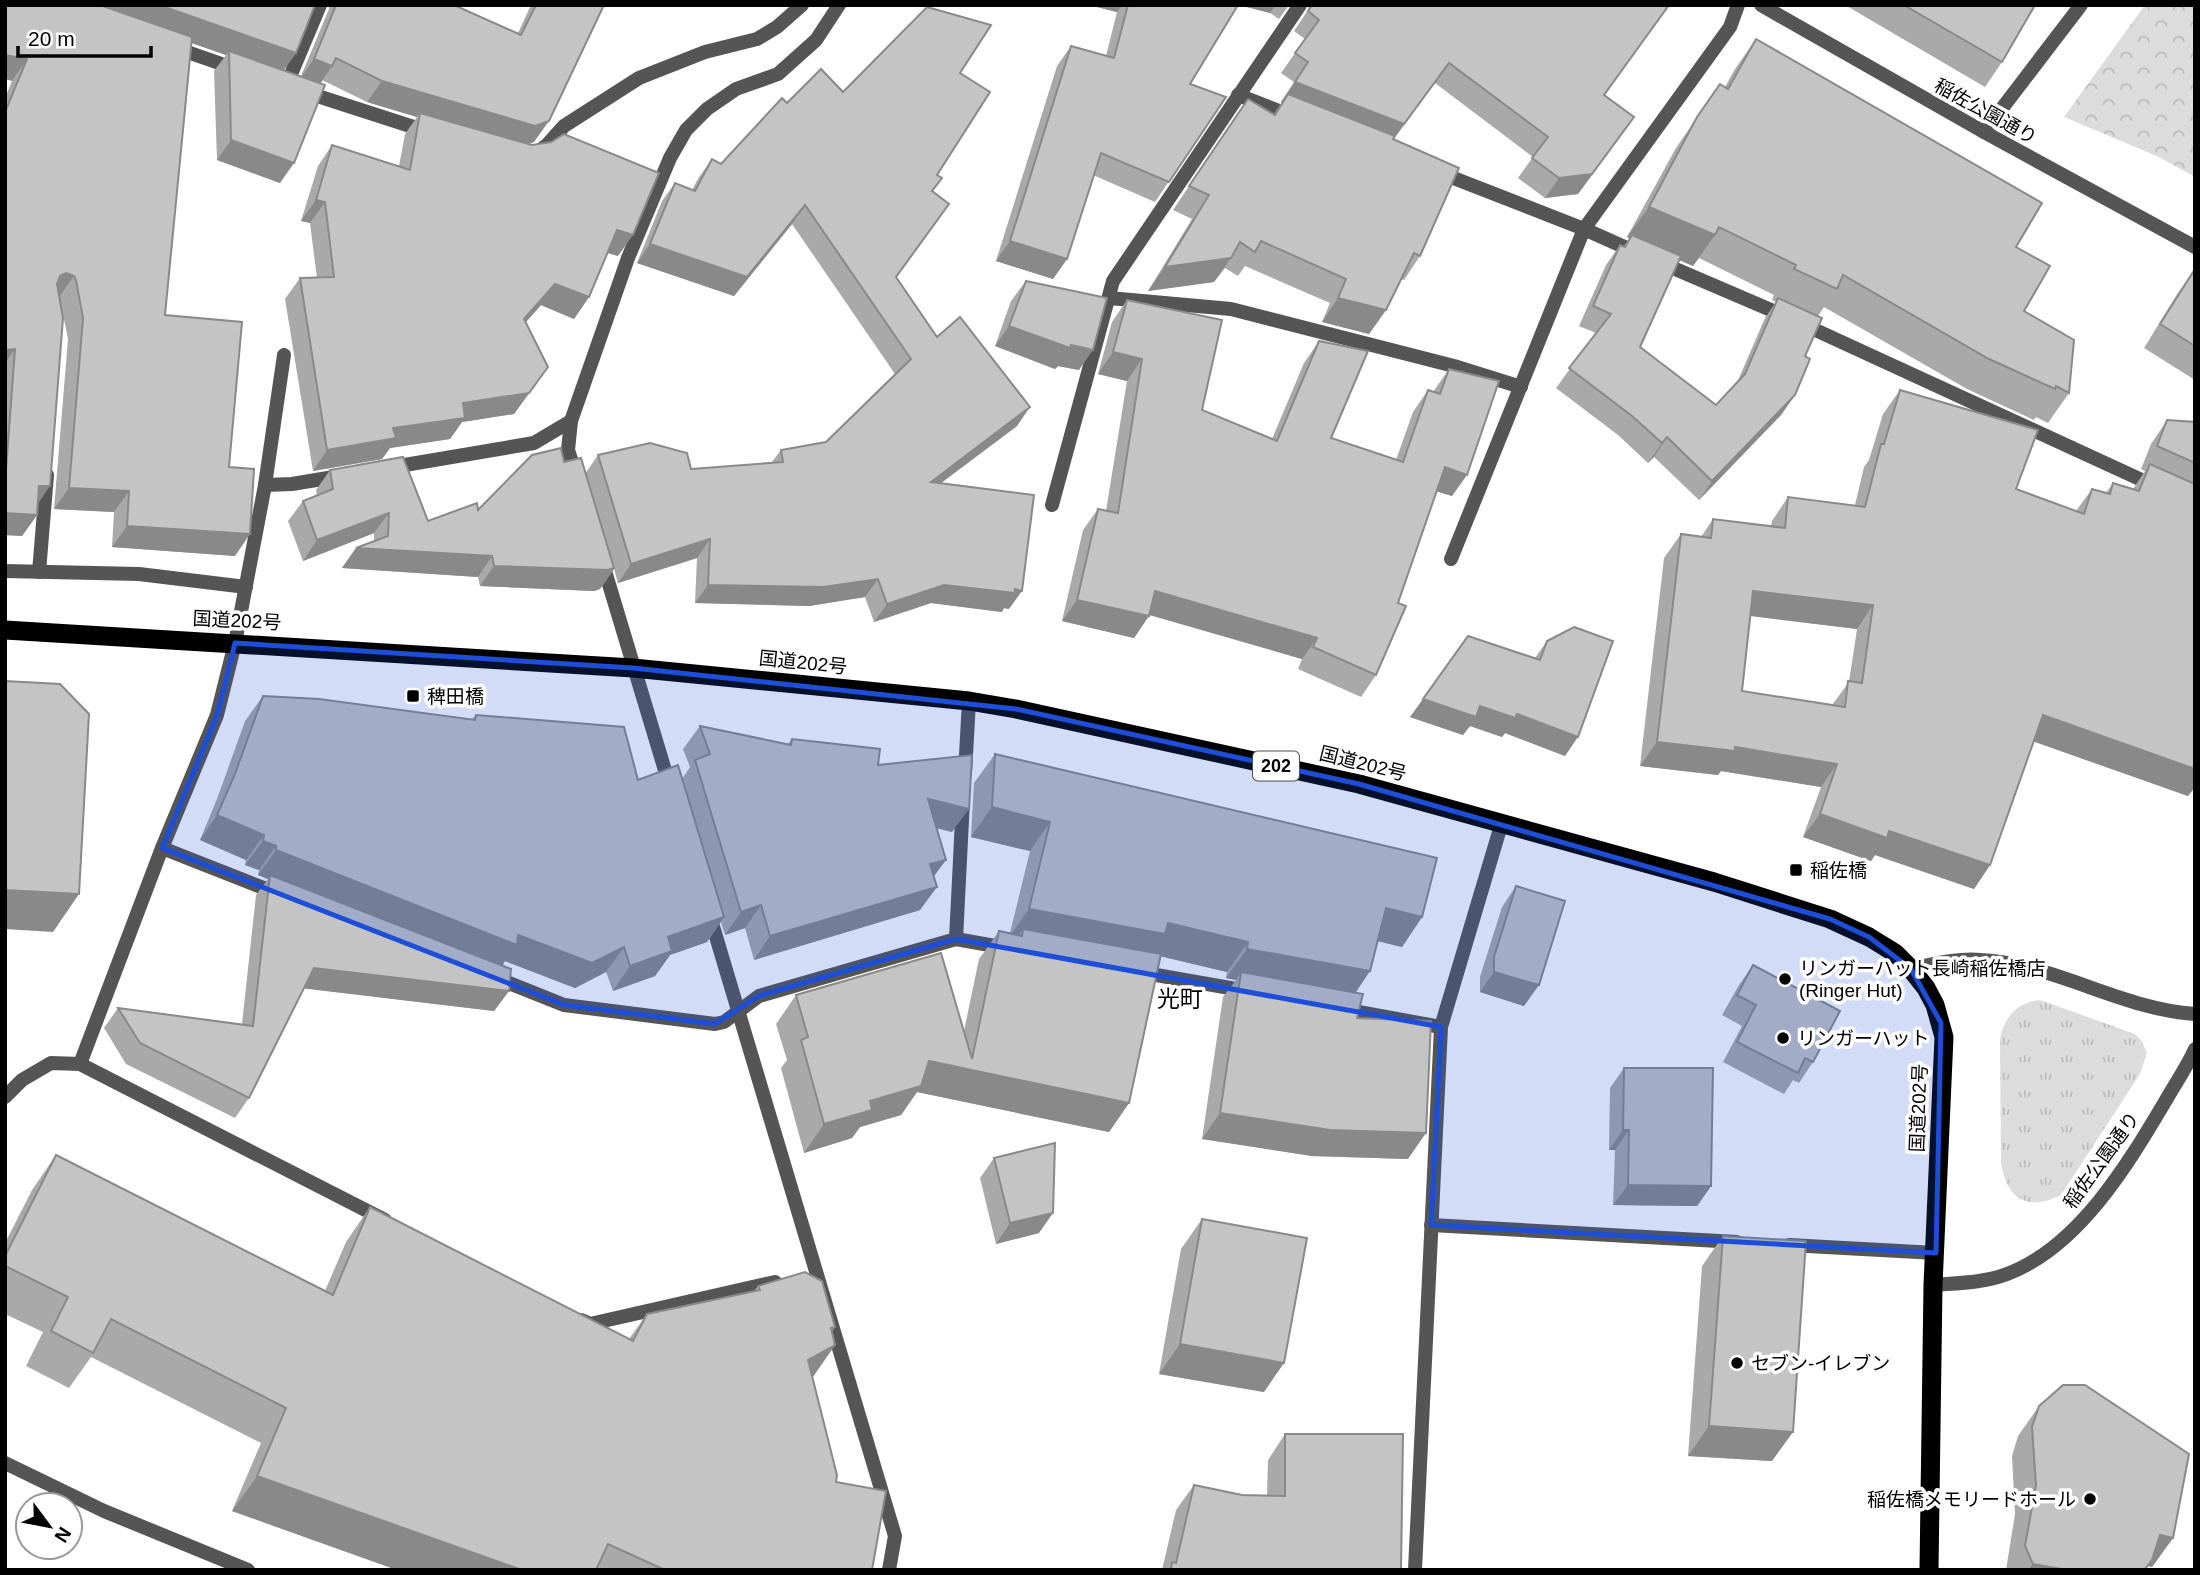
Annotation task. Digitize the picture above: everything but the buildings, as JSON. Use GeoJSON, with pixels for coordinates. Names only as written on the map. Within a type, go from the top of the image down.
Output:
{"type":"FeatureCollection","features":[{"type":"Feature","properties":{"kind":"highway","name":"国道202号"},"geometry":{"type":"LineString","coordinates":[[5,630],[633,668],[969,701],[1359,784],[1714,882],[1830,919],[1869,937],[1895,953],[1926,988],[1935,1006],[1944,1037],[1933,1284],[1929,1570]]}},
{"type":"Feature","properties":{"kind":"street"},"geometry":{"type":"LineString","coordinates":[[320,5],[280,84],[449,138]]}},
{"type":"Feature","properties":{"kind":"street"},"geometry":{"type":"LineString","coordinates":[[520,157],[534,154],[547,145],[564,126],[639,78],[705,52],[757,39],[777,27],[802,5]]}},
{"type":"Feature","properties":{"kind":"street"},"geometry":{"type":"LineString","coordinates":[[580,490],[568,450],[570,421],[628,258],[670,158],[686,130],[707,109],[736,89],[778,74],[816,40],[839,5]]}},
{"type":"Feature","properties":{"kind":"street"},"geometry":{"type":"LineString","coordinates":[[1052,505],[1113,281],[1300,5]]}},
{"type":"Feature","properties":{"kind":"street"},"geometry":{"type":"LineString","coordinates":[[1451,559],[1584,229],[1730,27],[1738,5]]}},
{"type":"Feature","properties":{"kind":"street","name":"稲佐公園通り"},"geometry":{"type":"LineString","coordinates":[[1760,5],[2195,247]]}},
{"type":"Feature","properties":{"kind":"street"},"geometry":{"type":"LineString","coordinates":[[1984,132],[2075,7]]}},
{"type":"Feature","properties":{"kind":"street"},"geometry":{"type":"LineString","coordinates":[[156,41],[247,73]]}},
{"type":"Feature","properties":{"kind":"street"},"geometry":{"type":"LineString","coordinates":[[1238,95],[1302,120]]}},
{"type":"Feature","properties":{"kind":"street"},"geometry":{"type":"LineString","coordinates":[[1430,169],[1584,229],[1785,316],[2170,493]]}},
{"type":"Feature","properties":{"kind":"street"},"geometry":{"type":"LineString","coordinates":[[1108,298],[1230,309],[1454,366],[1521,387]]}},
{"type":"Feature","properties":{"kind":"street"},"geometry":{"type":"LineString","coordinates":[[80,1063],[162,848],[217,715],[235,643],[265,485],[284,355]]}},
{"type":"Feature","properties":{"kind":"street"},"geometry":{"type":"LineString","coordinates":[[265,485],[292,484],[534,443],[570,421]]}},
{"type":"Feature","properties":{"kind":"street"},"geometry":{"type":"LineString","coordinates":[[39,572],[48,462]]}},
{"type":"Feature","properties":{"kind":"street"},"geometry":{"type":"LineString","coordinates":[[596,543],[673,799]]}},
{"type":"Feature","properties":{"kind":"street"},"geometry":{"type":"LineString","coordinates":[[5,571],[139,574],[246,587]]}},
{"type":"Feature","properties":{"kind":"street"},"geometry":{"type":"LineString","coordinates":[[956,939],[969,701]]}},
{"type":"Feature","properties":{"kind":"street"},"geometry":{"type":"LineString","coordinates":[[1415,1570],[1441,1027],[1502,822]]}},
{"type":"Feature","properties":{"kind":"street"},"geometry":{"type":"LineString","coordinates":[[162,848],[292,899]]}},
{"type":"Feature","properties":{"kind":"street"},"geometry":{"type":"LineString","coordinates":[[706,904],[739,1009],[804,1276],[895,1536],[889,1570]]}},
{"type":"Feature","properties":{"kind":"street"},"geometry":{"type":"LineString","coordinates":[[486,974],[564,1005],[715,1024],[723,1022],[759,996],[956,939],[1023,951]]}},
{"type":"Feature","properties":{"kind":"street"},"geometry":{"type":"LineString","coordinates":[[1911,969],[1959,960],[1992,961],[2031,969],[2169,1012],[2195,1014]]}},
{"type":"Feature","properties":{"kind":"street"},"geometry":{"type":"LineString","coordinates":[[1131,971],[1266,995]]}},
{"type":"Feature","properties":{"kind":"street"},"geometry":{"type":"LineString","coordinates":[[1333,1007],[1441,1027]]}},
{"type":"Feature","properties":{"kind":"street","name":"稲佐公園通り"},"geometry":{"type":"LineString","coordinates":[[1933,1284],[1988,1280],[2009,1274],[2038,1258],[2075,1229],[2103,1196],[2146,1132],[2195,1049]]}},
{"type":"Feature","properties":{"kind":"street"},"geometry":{"type":"LineString","coordinates":[[5,1097],[22,1080],[51,1063],[80,1063],[403,1229]]}},
{"type":"Feature","properties":{"kind":"street"},"geometry":{"type":"LineString","coordinates":[[1431,1225],[1745,1243]]}},
{"type":"Feature","properties":{"kind":"street"},"geometry":{"type":"LineString","coordinates":[[1772,1244],[1936,1253]]}},
{"type":"Feature","properties":{"kind":"street"},"geometry":{"type":"LineString","coordinates":[[565,1311],[590,1324],[804,1276]]}},
{"type":"Feature","properties":{"kind":"street"},"geometry":{"type":"LineString","coordinates":[[5,1463],[104,1511],[248,1570]]}},
{"type":"Feature","properties":{"kind":"highlighted area"},"geometry":{"type":"Polygon","coordinates":[[[235,643],[633,668],[1016,709],[1359,784],[1830,919],[1869,937],[1911,969],[1941,1023],[1936,1253],[1431,1225],[1441,1027],[956,939],[759,996],[715,1024],[564,1005],[162,848],[217,715],[235,643]]]}},
{"type":"Feature","properties":{"kind":"green space"},"geometry":{"type":"Polygon","coordinates":[[[2145,5],[2195,5],[2195,177],[2159,157],[2064,117],[2145,5]]]}},
{"type":"Feature","properties":{"kind":"green space"},"geometry":{"type":"Polygon","coordinates":[[[2040,1000],[2135,1034],[2142,1041],[2147,1053],[2140,1074],[2061,1195],[2049,1200],[2029,1202],[2020,1199],[2008,1186],[2001,1163],[2000,1040],[2004,1025],[2013,1012],[2024,1004],[2040,1000]]]}},
{"type":"Feature","properties":{"kind":"place","name":"稗田橋"},"geometry":{"type":"Point","coordinates":[413,696]}},
{"type":"Feature","properties":{"kind":"place","name":"稲佐橋"},"geometry":{"type":"Point","coordinates":[1796,870]}},
{"type":"Feature","properties":{"kind":"place","name":"リンガーハット長崎稲佐橋店 (Ringer Hut)"},"geometry":{"type":"Point","coordinates":[1785,979]}},
{"type":"Feature","properties":{"kind":"place","name":"リンガーハット"},"geometry":{"type":"Point","coordinates":[1783,1038]}},
{"type":"Feature","properties":{"kind":"place","name":"セブン-イレブン"},"geometry":{"type":"Point","coordinates":[1737,1363]}},
{"type":"Feature","properties":{"kind":"place","name":"稲佐橋メモリードホール"},"geometry":{"type":"Point","coordinates":[2090,1499]}},
{"type":"Feature","properties":{"kind":"district","name":"光町"},"geometry":{"type":"Point","coordinates":[1180,999]}}]}
